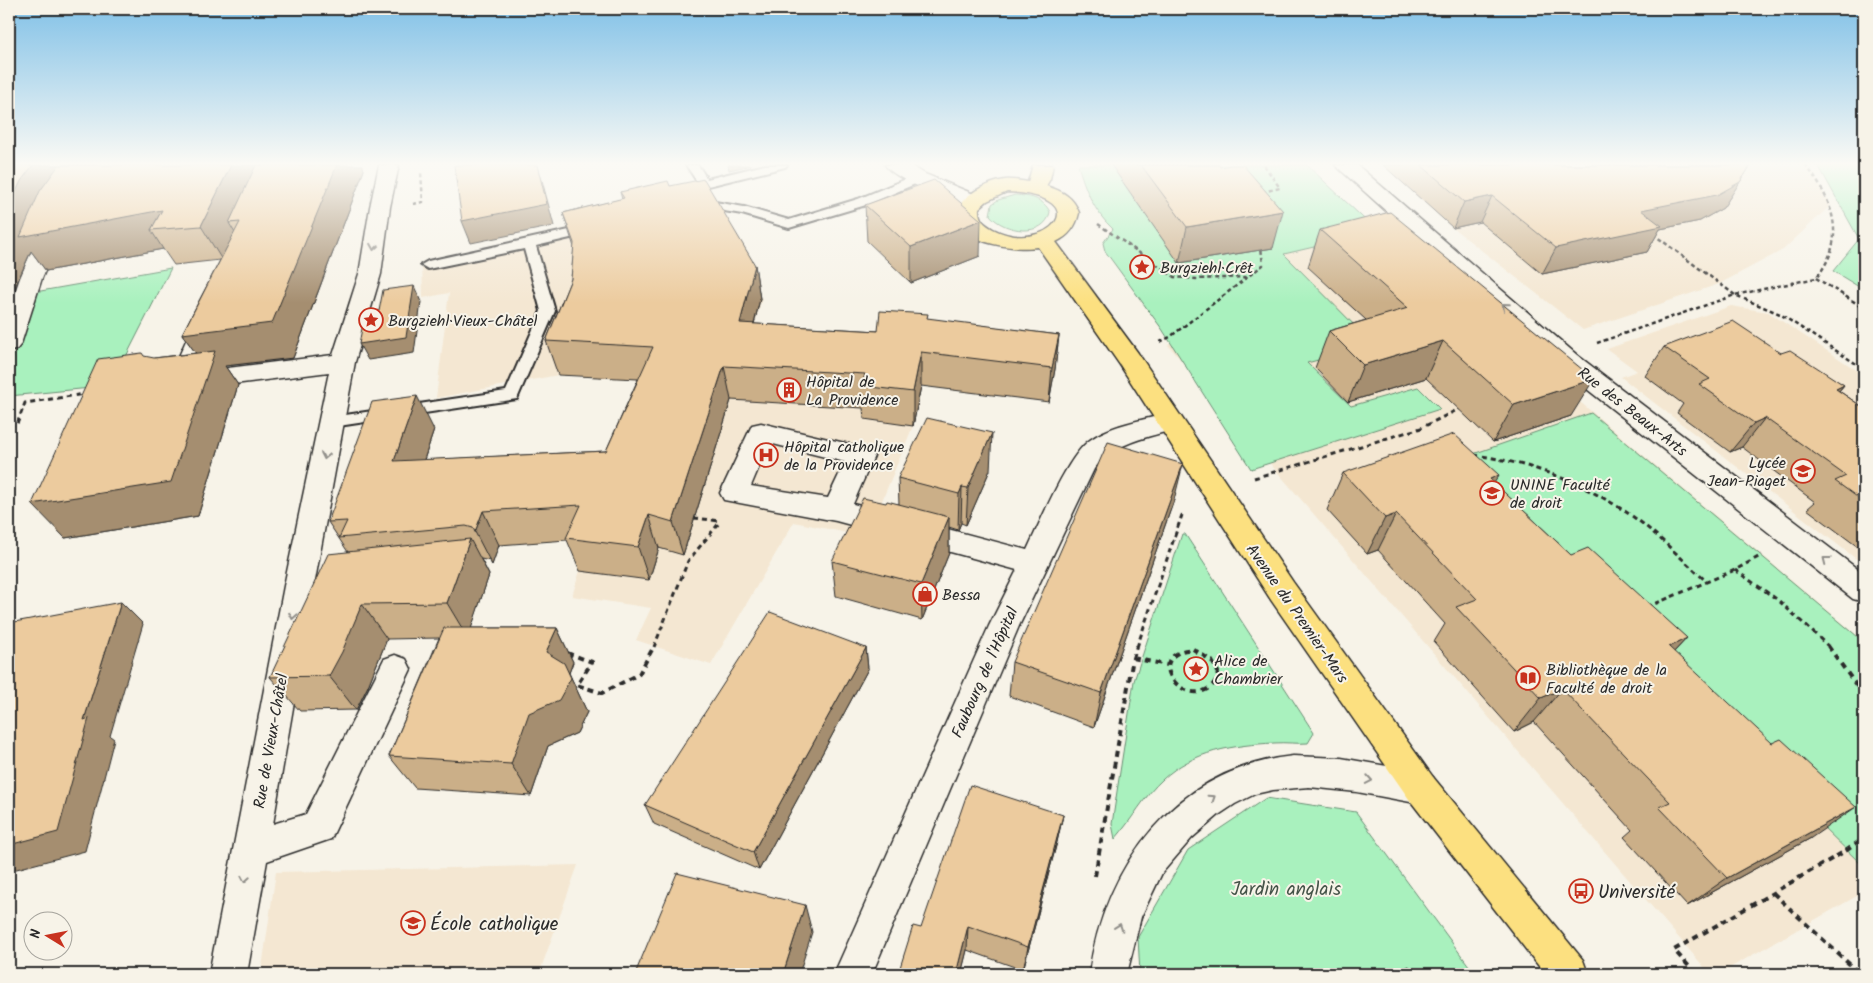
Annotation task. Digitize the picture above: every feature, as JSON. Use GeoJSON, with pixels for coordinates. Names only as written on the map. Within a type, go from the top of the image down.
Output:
{"type":"FeatureCollection","features":[{"type":"Feature","properties":{"kind":"main road"},"geometry":{"type":"LineString","coordinates":[[970,211],[971,221],[984,234],[1013,242],[1044,239],[1057,233],[1065,226],[1069,217],[1068,211]]}},
{"type":"Feature","properties":{"kind":"main road","name":"Avenue du Premier-Mars"},"geometry":{"type":"LineString","coordinates":[[1044,239],[1129,359],[1282,591],[1421,788],[1568,974]]}},
{"type":"Feature","properties":{"kind":"street"},"geometry":{"type":"LineString","coordinates":[[9,344],[31,278],[54,223],[62,211]]}},
{"type":"Feature","properties":{"kind":"street","name":"Rue de Vieux-Châtel"},"geometry":{"type":"LineString","coordinates":[[228,974],[251,849],[306,585],[343,362],[370,274],[380,211]]}},
{"type":"Feature","properties":{"kind":"street","name":"Rue des Beaux-Arts"},"geometry":{"type":"LineString","coordinates":[[1397,211],[1568,361],[1864,590]]}},
{"type":"Feature","properties":{"kind":"street"},"geometry":{"type":"LineString","coordinates":[[217,298],[179,384],[343,362]]}},
{"type":"Feature","properties":{"kind":"street","name":"Faubourg de l'Hôpital"},"geometry":{"type":"LineString","coordinates":[[853,974],[1004,626],[1082,464],[1099,447],[1125,434],[1170,422]]}},
{"type":"Feature","properties":{"kind":"street"},"geometry":{"type":"LineString","coordinates":[[836,510],[1033,563]]}},
{"type":"Feature","properties":{"kind":"street"},"geometry":{"type":"LineString","coordinates":[[251,849],[318,827],[395,669]]}},
{"type":"Feature","properties":{"kind":"street"},"geometry":{"type":"LineString","coordinates":[[1108,974],[1112,949],[1128,900],[1147,862],[1194,811],[1215,796],[1239,784],[1265,776],[1292,772],[1320,772],[1421,788]]}},
{"type":"Feature","properties":{"kind":"lane"},"geometry":{"type":"LineString","coordinates":[[736,211],[789,224],[833,211]]}},
{"type":"Feature","properties":{"kind":"lane"},"geometry":{"type":"LineString","coordinates":[[428,265],[604,226]]}},
{"type":"Feature","properties":{"kind":"lane"},"geometry":{"type":"LineString","coordinates":[[332,422],[512,395],[548,311],[529,244]]}},
{"type":"Feature","properties":{"kind":"path"},"geometry":{"type":"LineString","coordinates":[[1568,361],[1598,342],[1735,295],[1816,278],[1828,262],[1835,239],[1832,211]]}},
{"type":"Feature","properties":{"kind":"path"},"geometry":{"type":"LineString","coordinates":[[1095,222],[1162,270],[1174,276],[1197,279],[1248,277]]}},
{"type":"Feature","properties":{"kind":"path"},"geometry":{"type":"LineString","coordinates":[[1651,233],[1735,295],[1780,314],[1864,369]]}},
{"type":"Feature","properties":{"kind":"path"},"geometry":{"type":"LineString","coordinates":[[1160,342],[1170,337],[1264,265],[1260,238]]}},
{"type":"Feature","properties":{"kind":"path"},"geometry":{"type":"LineString","coordinates":[[1816,278],[1864,308]]}},
{"type":"Feature","properties":{"kind":"path"},"geometry":{"type":"LineString","coordinates":[[9,426],[17,424],[26,403],[87,393]]}},
{"type":"Feature","properties":{"kind":"path"},"geometry":{"type":"LineString","coordinates":[[1254,478],[1421,428],[1459,409]]}},
{"type":"Feature","properties":{"kind":"path"},"geometry":{"type":"LineString","coordinates":[[1471,455],[1526,465],[1576,484],[1622,509],[1658,537],[1706,581]]}},
{"type":"Feature","properties":{"kind":"path"},"geometry":{"type":"LineString","coordinates":[[1094,881],[1134,658],[1182,515]]}},
{"type":"Feature","properties":{"kind":"path"},"geometry":{"type":"LineString","coordinates":[[565,653],[592,662],[577,685],[602,693],[639,674],[654,646],[688,561],[720,522]]}},
{"type":"Feature","properties":{"kind":"path"},"geometry":{"type":"LineString","coordinates":[[1645,607],[1735,570],[1796,537]]}},
{"type":"Feature","properties":{"kind":"path"},"geometry":{"type":"LineString","coordinates":[[1735,570],[1778,600],[1828,645],[1864,696]]}},
{"type":"Feature","properties":{"kind":"path"},"geometry":{"type":"LineString","coordinates":[[1193,649],[1205,654],[1214,662],[1218,673],[1215,684],[1206,691],[1192,693],[1178,687],[1169,676],[1167,665],[1172,656],[1181,650],[1193,649]]}},
{"type":"Feature","properties":{"kind":"path"},"geometry":{"type":"LineString","coordinates":[[1134,658],[1167,665]]}},
{"type":"Feature","properties":{"kind":"path"},"geometry":{"type":"LineString","coordinates":[[1696,974],[1674,950],[1864,838]]}},
{"type":"Feature","properties":{"kind":"path"},"geometry":{"type":"LineString","coordinates":[[1773,893],[1860,974]]}},
{"type":"Feature","properties":{"kind":"shaded area"},"geometry":{"type":"Polygon","coordinates":[[[1434,211],[1825,211],[1783,250],[1719,284],[1583,330],[1434,211]]]}},
{"type":"Feature","properties":{"kind":"shaded area","name":"Hôpital catholique de la Providence"},"geometry":{"type":"Polygon","coordinates":[[[622,216],[715,295],[762,298],[746,357],[929,348],[913,426],[867,537],[794,522],[711,665],[636,640],[651,608],[572,596],[580,571],[662,381],[558,375],[436,398],[449,293],[423,298],[422,262],[622,216]]]}},
{"type":"Feature","properties":{"kind":"shaded area","name":"UNINE Faculté de droit"},"geometry":{"type":"Polygon","coordinates":[[[1378,232],[1864,641],[1864,892],[1719,974],[1710,974],[1168,345],[1284,254],[1378,232]]]}},
{"type":"Feature","properties":{"kind":"shaded area","name":"Lycée Jean-Piaget"},"geometry":{"type":"Polygon","coordinates":[[[1731,306],[1768,312],[1864,375],[1864,565],[1621,377],[1637,371],[1607,349],[1731,306]]]}},
{"type":"Feature","properties":{"kind":"shaded area","name":"École catholique"},"geometry":{"type":"Polygon","coordinates":[[[578,865],[539,974],[261,974],[276,872],[578,865]]]}},
{"type":"Feature","properties":{"kind":"green space"},"geometry":{"type":"Polygon","coordinates":[[[991,211],[1050,212],[1047,221],[1040,226],[1023,230],[1013,229],[1004,225],[990,215],[991,211]]]}},
{"type":"Feature","properties":{"kind":"green space"},"geometry":{"type":"Polygon","coordinates":[[[1097,211],[1356,211],[1378,232],[1284,254],[1374,345],[1307,363],[1351,406],[1418,387],[1440,409],[1251,469],[1162,329],[1105,251],[1103,243],[1113,229],[1097,211]]]}},
{"type":"Feature","properties":{"kind":"green space"},"geometry":{"type":"Polygon","coordinates":[[[1843,211],[1864,211],[1864,290],[1833,271],[1859,239],[1843,211]]]}},
{"type":"Feature","properties":{"kind":"green space"},"geometry":{"type":"Polygon","coordinates":[[[171,268],[111,386],[9,396],[9,370],[35,292],[171,268]]]}},
{"type":"Feature","properties":{"kind":"green space"},"geometry":{"type":"Polygon","coordinates":[[[1591,413],[1864,642],[1864,867],[1450,462],[1591,413]]]}},
{"type":"Feature","properties":{"kind":"green space"},"geometry":{"type":"Polygon","coordinates":[[[1182,534],[1185,534],[1314,733],[1308,743],[1278,743],[1229,748],[1215,751],[1187,762],[1175,769],[1156,786],[1115,839],[1112,824],[1134,681],[1182,534]]]}},
{"type":"Feature","properties":{"kind":"green space","name":"Jardin anglais"},"geometry":{"type":"Polygon","coordinates":[[[1266,798],[1356,812],[1475,974],[1140,974],[1138,937],[1188,850],[1266,798]]]}},
{"type":"Feature","properties":{"kind":"building"},"geometry":{"type":"Polygon","coordinates":[[[31,211],[157,211],[20,237],[31,211]]]}},
{"type":"Feature","properties":{"kind":"building"},"geometry":{"type":"Polygon","coordinates":[[[162,211],[208,211],[201,226],[151,230],[162,211]]]}},
{"type":"Feature","properties":{"kind":"building"},"geometry":{"type":"Polygon","coordinates":[[[235,211],[318,211],[272,323],[182,334],[240,222],[229,223],[235,211]]]}},
{"type":"Feature","properties":{"kind":"building"},"geometry":{"type":"Polygon","coordinates":[[[461,211],[513,211],[462,221],[461,211]]]}},
{"type":"Feature","properties":{"kind":"building"},"geometry":{"type":"Polygon","coordinates":[[[572,211],[723,211],[755,265],[740,323],[878,331],[880,311],[928,314],[927,318],[1059,335],[1052,368],[921,352],[913,392],[862,386],[865,374],[724,366],[673,522],[649,515],[638,547],[566,538],[581,505],[483,511],[475,532],[473,528],[466,526],[339,538],[347,521],[328,522],[372,402],[417,396],[394,461],[606,451],[653,347],[546,341],[571,279],[574,243],[563,213],[572,211]]]}},
{"type":"Feature","properties":{"kind":"building"},"geometry":{"type":"Polygon","coordinates":[[[871,211],[970,211],[981,220],[911,247],[871,211]]]}},
{"type":"Feature","properties":{"kind":"building"},"geometry":{"type":"Polygon","coordinates":[[[1175,211],[1283,211],[1187,227],[1175,211]]]}},
{"type":"Feature","properties":{"kind":"building"},"geometry":{"type":"Polygon","coordinates":[[[1510,211],[1642,211],[1662,226],[1556,248],[1510,211]]]}},
{"type":"Feature","properties":{"kind":"building"},"geometry":{"type":"Polygon","coordinates":[[[1390,212],[1594,379],[1514,405],[1443,341],[1363,365],[1329,331],[1408,308],[1320,230],[1390,212]]]}},
{"type":"Feature","properties":{"kind":"building"},"geometry":{"type":"Polygon","coordinates":[[[414,286],[406,337],[359,344],[365,313],[379,311],[383,290],[414,286]]]}},
{"type":"Feature","properties":{"kind":"building"},"geometry":{"type":"Polygon","coordinates":[[[1733,321],[1781,353],[1790,350],[1844,385],[1836,389],[1864,408],[1864,502],[1835,481],[1846,476],[1765,418],[1754,423],[1699,384],[1710,379],[1664,347],[1733,321]]]}},
{"type":"Feature","properties":{"kind":"building"},"geometry":{"type":"Polygon","coordinates":[[[215,351],[171,482],[32,504],[98,359],[142,353],[144,356],[154,358],[215,351]]]}},
{"type":"Feature","properties":{"kind":"building"},"geometry":{"type":"Polygon","coordinates":[[[927,418],[992,433],[968,488],[962,487],[959,494],[898,478],[927,418]]]}},
{"type":"Feature","properties":{"kind":"building"},"geometry":{"type":"Polygon","coordinates":[[[1454,434],[1499,475],[1490,479],[1571,555],[1588,548],[1687,638],[1669,647],[1772,743],[1781,739],[1856,807],[1727,878],[1659,807],[1670,802],[1562,689],[1541,698],[1456,607],[1477,599],[1396,514],[1385,518],[1343,473],[1454,434]]]}},
{"type":"Feature","properties":{"kind":"building"},"geometry":{"type":"Polygon","coordinates":[[[1108,442],[1183,464],[1101,693],[1012,662],[1108,442]]]}},
{"type":"Feature","properties":{"kind":"building"},"geometry":{"type":"Polygon","coordinates":[[[863,498],[886,503],[887,501],[949,517],[921,584],[832,561],[863,498]]]}},
{"type":"Feature","properties":{"kind":"building"},"geometry":{"type":"Polygon","coordinates":[[[470,539],[447,603],[362,604],[342,652],[329,676],[270,677],[328,554],[470,539]]]}},
{"type":"Feature","properties":{"kind":"building"},"geometry":{"type":"Polygon","coordinates":[[[121,602],[84,720],[89,718],[58,832],[9,845],[9,623],[121,602]]]}},
{"type":"Feature","properties":{"kind":"building"},"geometry":{"type":"Polygon","coordinates":[[[770,612],[866,648],[753,852],[645,805],[770,612]]]}},
{"type":"Feature","properties":{"kind":"building"},"geometry":{"type":"Polygon","coordinates":[[[444,628],[557,628],[546,652],[564,663],[571,678],[559,700],[529,713],[511,764],[389,756],[444,628]]]}},
{"type":"Feature","properties":{"kind":"building"},"geometry":{"type":"Polygon","coordinates":[[[970,785],[1063,815],[1028,947],[968,926],[956,974],[898,974],[913,926],[921,928],[970,785]]]}},
{"type":"Feature","properties":{"kind":"building"},"geometry":{"type":"Polygon","coordinates":[[[677,873],[805,905],[783,974],[635,974],[677,873]]]}},
{"type":"Feature","properties":{"kind":"building"},"geometry":{"type":"Polygon","coordinates":[[[1409,966],[1415,974],[1392,974],[1409,966]]]}},
{"type":"Feature","properties":{"kind":"place","name":"Burgziehl·Crêt"},"geometry":{"type":"Point","coordinates":[1142,267]}},
{"type":"Feature","properties":{"kind":"place","name":"Burgziehl·Vieux-Châtel"},"geometry":{"type":"Point","coordinates":[371,320]}},
{"type":"Feature","properties":{"kind":"place","name":"Hôpital de La Providence"},"geometry":{"type":"Point","coordinates":[789,390]}},
{"type":"Feature","properties":{"kind":"place","name":"Hôpital catholique de la Providence"},"geometry":{"type":"Point","coordinates":[766,455]}},
{"type":"Feature","properties":{"kind":"place","name":"Lycée Jean-Piaget"},"geometry":{"type":"Point","coordinates":[1803,471]}},
{"type":"Feature","properties":{"kind":"place","name":"UNINE Faculté de droit"},"geometry":{"type":"Point","coordinates":[1492,493]}},
{"type":"Feature","properties":{"kind":"place","name":"Bessa"},"geometry":{"type":"Point","coordinates":[925,594]}},
{"type":"Feature","properties":{"kind":"place","name":"Alice de Chambrier"},"geometry":{"type":"Point","coordinates":[1196,669]}},
{"type":"Feature","properties":{"kind":"place","name":"Bibliothèque de la Faculté de droit"},"geometry":{"type":"Point","coordinates":[1528,678]}},
{"type":"Feature","properties":{"kind":"place","name":"Université"},"geometry":{"type":"Point","coordinates":[1581,891]}},
{"type":"Feature","properties":{"kind":"place","name":"École catholique"},"geometry":{"type":"Point","coordinates":[413,923]}}]}
